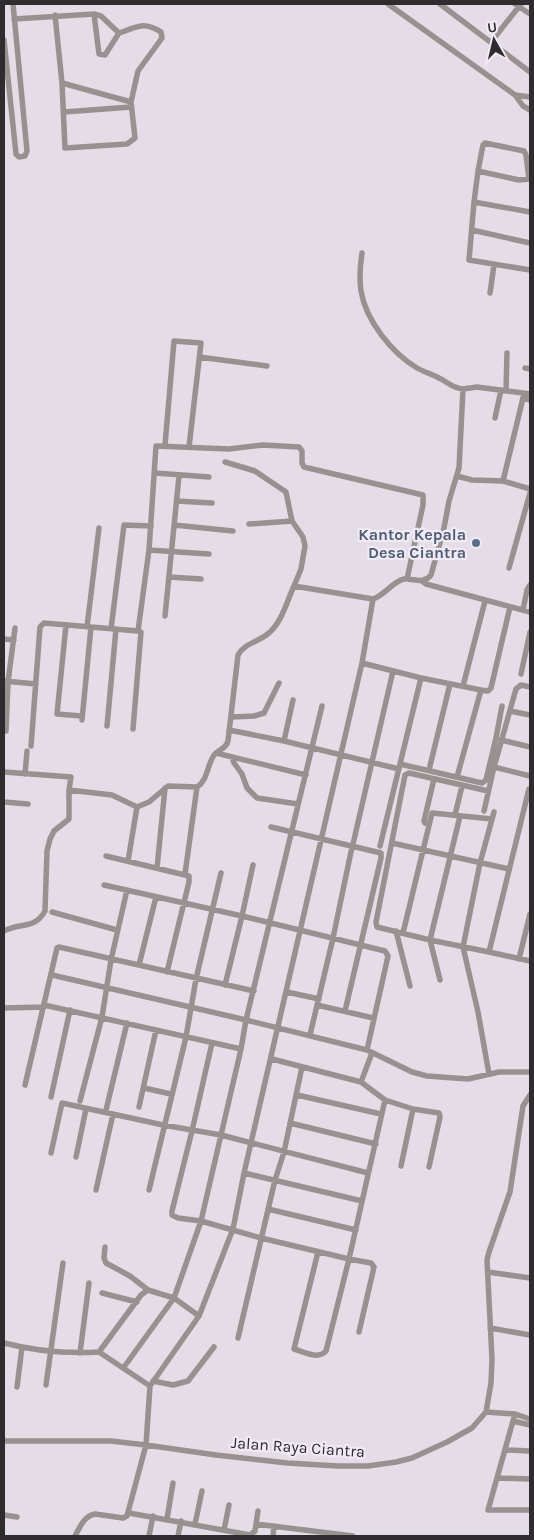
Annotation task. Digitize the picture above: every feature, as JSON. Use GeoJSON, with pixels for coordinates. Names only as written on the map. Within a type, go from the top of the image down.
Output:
{"type":"FeatureCollection","features":[{"type":"Feature","properties":{"kind":"street"},"geometry":{"type":"LineString","coordinates":[[4,40],[16,154],[18,157],[25,156],[26,146],[13,4]]}},
{"type":"Feature","properties":{"kind":"street"},"geometry":{"type":"LineString","coordinates":[[388,4],[515,95],[523,106],[530,110]]}},
{"type":"Feature","properties":{"kind":"street"},"geometry":{"type":"LineString","coordinates":[[440,4],[530,72]]}},
{"type":"Feature","properties":{"kind":"street"},"geometry":{"type":"LineString","coordinates":[[491,42],[518,5],[530,14]]}},
{"type":"Feature","properties":{"kind":"street"},"geometry":{"type":"LineString","coordinates":[[14,19],[94,14],[101,16],[119,33]]}},
{"type":"Feature","properties":{"kind":"street"},"geometry":{"type":"LineString","coordinates":[[55,16],[66,148],[131,143],[135,138],[131,105],[138,71],[162,38],[162,33],[150,25],[119,33],[105,55],[99,54],[94,14]]}},
{"type":"Feature","properties":{"kind":"street"},"geometry":{"type":"LineString","coordinates":[[62,84],[131,105]]}},
{"type":"Feature","properties":{"kind":"street"},"geometry":{"type":"LineString","coordinates":[[515,95],[530,97]]}},
{"type":"Feature","properties":{"kind":"street"},"geometry":{"type":"LineString","coordinates":[[64,112],[131,105]]}},
{"type":"Feature","properties":{"kind":"street"},"geometry":{"type":"LineString","coordinates":[[478,171],[518,180],[527,180],[530,177],[524,151],[485,143],[483,146],[478,171],[474,202],[469,260],[530,270]]}},
{"type":"Feature","properties":{"kind":"street"},"geometry":{"type":"LineString","coordinates":[[474,202],[530,212]]}},
{"type":"Feature","properties":{"kind":"street"},"geometry":{"type":"LineString","coordinates":[[472,230],[530,243]]}},
{"type":"Feature","properties":{"kind":"street"},"geometry":{"type":"LineString","coordinates":[[362,253],[360,270],[361,291],[369,313],[379,331],[401,356],[417,368],[440,378],[453,387],[462,389],[476,387],[530,394]]}},
{"type":"Feature","properties":{"kind":"street"},"geometry":{"type":"LineString","coordinates":[[490,293],[494,265]]}},
{"type":"Feature","properties":{"kind":"street"},"geometry":{"type":"LineString","coordinates":[[165,445],[174,341],[201,343],[189,447]]}},
{"type":"Feature","properties":{"kind":"street"},"geometry":{"type":"LineString","coordinates":[[495,418],[504,391],[507,353]]}},
{"type":"Feature","properties":{"kind":"street"},"geometry":{"type":"LineString","coordinates":[[199,357],[267,366]]}},
{"type":"Feature","properties":{"kind":"street"},"geometry":{"type":"LineString","coordinates":[[422,581],[429,578],[436,562],[449,501],[460,464],[462,389]]}},
{"type":"Feature","properties":{"kind":"street"},"geometry":{"type":"LineString","coordinates":[[503,481],[524,398],[530,400]]}},
{"type":"Feature","properties":{"kind":"street"},"geometry":{"type":"LineString","coordinates":[[132,729],[141,632],[138,631],[149,550],[156,446],[229,450],[263,445],[299,447],[302,450],[302,463],[304,467],[423,495],[423,505],[407,579]]}},
{"type":"Feature","properties":{"kind":"street"},"geometry":{"type":"LineString","coordinates":[[69,790],[112,795],[137,807],[150,802],[169,786],[197,787],[203,783],[216,753],[227,746],[239,653],[244,647],[264,637],[273,629],[280,618],[301,569],[306,546],[303,537],[292,521],[287,494],[284,490],[255,471],[225,462]]}},
{"type":"Feature","properties":{"kind":"street"},"geometry":{"type":"LineString","coordinates":[[155,473],[209,477]]}},
{"type":"Feature","properties":{"kind":"street"},"geometry":{"type":"LineString","coordinates":[[165,616],[179,476]]}},
{"type":"Feature","properties":{"kind":"street"},"geometry":{"type":"LineString","coordinates":[[457,476],[472,480],[503,481],[530,491],[510,568]]}},
{"type":"Feature","properties":{"kind":"street"},"geometry":{"type":"LineString","coordinates":[[177,500],[212,504]]}},
{"type":"Feature","properties":{"kind":"street"},"geometry":{"type":"LineString","coordinates":[[249,524],[292,521]]}},
{"type":"Feature","properties":{"kind":"street"},"geometry":{"type":"LineString","coordinates":[[107,726],[124,525],[151,526]]}},
{"type":"Feature","properties":{"kind":"street"},"geometry":{"type":"LineString","coordinates":[[174,525],[233,531]]}},
{"type":"Feature","properties":{"kind":"street"},"geometry":{"type":"LineString","coordinates":[[66,625],[57,714],[82,718],[99,528]]}},
{"type":"Feature","properties":{"kind":"street"},"geometry":{"type":"LineString","coordinates":[[149,550],[209,554]]}},
{"type":"Feature","properties":{"kind":"street"},"geometry":{"type":"LineString","coordinates":[[169,577],[201,579]]}},
{"type":"Feature","properties":{"kind":"street"},"geometry":{"type":"LineString","coordinates":[[294,586],[373,599],[382,595],[399,581],[407,579],[422,581],[426,584],[484,601],[530,612]]}},
{"type":"Feature","properties":{"kind":"street"},"geometry":{"type":"LineString","coordinates":[[523,610],[530,584]]}},
{"type":"Feature","properties":{"kind":"street"},"geometry":{"type":"LineString","coordinates":[[75,1536],[91,1514],[123,1518],[129,1513],[146,1445],[152,1383],[200,1316],[233,1229],[244,1173],[272,1059],[362,663],[373,599]]}},
{"type":"Feature","properties":{"kind":"street"},"geometry":{"type":"LineString","coordinates":[[463,686],[484,601]]}},
{"type":"Feature","properties":{"kind":"street"},"geometry":{"type":"LineString","coordinates":[[362,663],[421,678],[488,691],[491,688],[510,607]]}},
{"type":"Feature","properties":{"kind":"street"},"geometry":{"type":"LineString","coordinates":[[25,774],[36,684],[40,627],[44,623],[138,631]]}},
{"type":"Feature","properties":{"kind":"street"},"geometry":{"type":"LineString","coordinates":[[6,731],[6,682],[15,628]]}},
{"type":"Feature","properties":{"kind":"street"},"geometry":{"type":"LineString","coordinates":[[521,674],[530,632]]}},
{"type":"Feature","properties":{"kind":"street"},"geometry":{"type":"LineString","coordinates":[[4,639],[14,640]]}},
{"type":"Feature","properties":{"kind":"street"},"geometry":{"type":"LineString","coordinates":[[310,1035],[393,671]]}},
{"type":"Feature","properties":{"kind":"street"},"geometry":{"type":"LineString","coordinates":[[380,846],[421,678]]}},
{"type":"Feature","properties":{"kind":"street"},"geometry":{"type":"LineString","coordinates":[[6,682],[36,684]]}},
{"type":"Feature","properties":{"kind":"street"},"geometry":{"type":"LineString","coordinates":[[232,717],[254,716],[264,713],[280,683]]}},
{"type":"Feature","properties":{"kind":"street"},"geometry":{"type":"LineString","coordinates":[[429,824],[424,823],[424,818],[430,774],[450,684]]}},
{"type":"Feature","properties":{"kind":"street"},"geometry":{"type":"LineString","coordinates":[[530,687],[518,686],[485,781],[481,783],[457,777],[430,774],[409,773],[404,776],[376,924],[378,927],[430,940],[530,961]]}},
{"type":"Feature","properties":{"kind":"street"},"geometry":{"type":"LineString","coordinates":[[457,777],[481,690]]}},
{"type":"Feature","properties":{"kind":"street"},"geometry":{"type":"LineString","coordinates":[[284,741],[293,700]]}},
{"type":"Feature","properties":{"kind":"street"},"geometry":{"type":"LineString","coordinates":[[124,1367],[174,1298],[201,1221],[246,1020],[322,706]]}},
{"type":"Feature","properties":{"kind":"street"},"geometry":{"type":"LineString","coordinates":[[484,811],[499,739],[502,706]]}},
{"type":"Feature","properties":{"kind":"street"},"geometry":{"type":"LineString","coordinates":[[510,711],[530,715]]}},
{"type":"Feature","properties":{"kind":"street"},"geometry":{"type":"LineString","coordinates":[[229,730],[371,762],[400,766],[430,774],[462,786],[488,791]]}},
{"type":"Feature","properties":{"kind":"street"},"geometry":{"type":"LineString","coordinates":[[499,739],[530,747]]}},
{"type":"Feature","properties":{"kind":"street"},"geometry":{"type":"LineString","coordinates":[[216,753],[306,775]]}},
{"type":"Feature","properties":{"kind":"street"},"geometry":{"type":"LineString","coordinates":[[232,758],[242,774],[247,788],[257,798],[298,804]]}},
{"type":"Feature","properties":{"kind":"street"},"geometry":{"type":"LineString","coordinates":[[494,768],[530,776]]}},
{"type":"Feature","properties":{"kind":"street"},"geometry":{"type":"LineString","coordinates":[[4,772],[71,777],[68,821],[56,828],[47,850],[45,910],[35,922],[4,931]]}},
{"type":"Feature","properties":{"kind":"street"},"geometry":{"type":"LineString","coordinates":[[440,980],[430,940],[452,856],[462,786]]}},
{"type":"Feature","properties":{"kind":"street"},"geometry":{"type":"LineString","coordinates":[[185,874],[197,787]]}},
{"type":"Feature","properties":{"kind":"street"},"geometry":{"type":"LineString","coordinates":[[156,868],[165,788]]}},
{"type":"Feature","properties":{"kind":"street"},"geometry":{"type":"LineString","coordinates":[[489,952],[530,789]]}},
{"type":"Feature","properties":{"kind":"street"},"geometry":{"type":"LineString","coordinates":[[4,802],[28,804]]}},
{"type":"Feature","properties":{"kind":"street"},"geometry":{"type":"LineString","coordinates":[[128,861],[137,807]]}},
{"type":"Feature","properties":{"kind":"street"},"geometry":{"type":"LineString","coordinates":[[403,933],[422,850],[433,812],[492,819]]}},
{"type":"Feature","properties":{"kind":"street"},"geometry":{"type":"LineString","coordinates":[[489,1074],[478,1012],[463,947],[480,862],[494,812]]}},
{"type":"Feature","properties":{"kind":"street"},"geometry":{"type":"LineString","coordinates":[[270,827],[322,840],[352,845],[379,852],[381,855],[345,1011]]}},
{"type":"Feature","properties":{"kind":"street"},"geometry":{"type":"LineString","coordinates":[[392,843],[509,869]]}},
{"type":"Feature","properties":{"kind":"street"},"geometry":{"type":"LineString","coordinates":[[106,856],[189,876],[190,879],[167,972]]}},
{"type":"Feature","properties":{"kind":"street"},"geometry":{"type":"LineString","coordinates":[[225,985],[252,865]]}},
{"type":"Feature","properties":{"kind":"street"},"geometry":{"type":"LineString","coordinates":[[149,1190],[163,1125],[186,1037],[196,979],[222,874]]}},
{"type":"Feature","properties":{"kind":"street"},"geometry":{"type":"LineString","coordinates":[[104,885],[242,916],[385,952],[388,956],[374,1018],[370,1051],[362,1082]]}},
{"type":"Feature","properties":{"kind":"street"},"geometry":{"type":"LineString","coordinates":[[80,1101],[102,1017],[111,960],[127,890]]}},
{"type":"Feature","properties":{"kind":"street"},"geometry":{"type":"LineString","coordinates":[[139,965],[156,897]]}},
{"type":"Feature","properties":{"kind":"street"},"geometry":{"type":"LineString","coordinates":[[52,912],[117,930]]}},
{"type":"Feature","properties":{"kind":"street"},"geometry":{"type":"LineString","coordinates":[[519,959],[530,914]]}},
{"type":"Feature","properties":{"kind":"street"},"geometry":{"type":"LineString","coordinates":[[396,931],[410,986]]}},
{"type":"Feature","properties":{"kind":"street"},"geometry":{"type":"LineString","coordinates":[[25,1085],[57,948],[59,947],[254,991]]}},
{"type":"Feature","properties":{"kind":"street"},"geometry":{"type":"LineString","coordinates":[[52,975],[278,1027],[370,1051],[412,1072],[427,1076],[468,1079],[499,1072],[530,1072]]}},
{"type":"Feature","properties":{"kind":"street"},"geometry":{"type":"LineString","coordinates":[[287,992],[345,1011],[374,1018]]}},
{"type":"Feature","properties":{"kind":"street"},"geometry":{"type":"LineString","coordinates":[[4,1008],[44,1006],[70,1010],[241,1049]]}},
{"type":"Feature","properties":{"kind":"street"},"geometry":{"type":"LineString","coordinates":[[51,1097],[70,1010]]}},
{"type":"Feature","properties":{"kind":"street"},"geometry":{"type":"LineString","coordinates":[[106,1110],[126,1024]]}},
{"type":"Feature","properties":{"kind":"street"},"geometry":{"type":"LineString","coordinates":[[139,1107],[156,1030]]}},
{"type":"Feature","properties":{"kind":"street"},"geometry":{"type":"LineString","coordinates":[[212,1043],[172,1215],[318,1252],[371,1263],[374,1267],[359,1332]]}},
{"type":"Feature","properties":{"kind":"street"},"geometry":{"type":"LineString","coordinates":[[272,1059],[362,1082],[385,1100],[413,1109],[437,1112],[440,1115],[429,1167]]}},
{"type":"Feature","properties":{"kind":"street"},"geometry":{"type":"LineString","coordinates":[[238,1338],[275,1180],[284,1152],[302,1066]]}},
{"type":"Feature","properties":{"kind":"street"},"geometry":{"type":"LineString","coordinates":[[144,1088],[171,1094]]}},
{"type":"Feature","properties":{"kind":"street"},"geometry":{"type":"LineString","coordinates":[[297,1095],[381,1114]]}},
{"type":"Feature","properties":{"kind":"street"},"geometry":{"type":"LineString","coordinates":[[530,1095],[523,1106],[510,1192],[490,1244],[488,1272],[491,1376],[486,1412],[530,1419]]}},
{"type":"Feature","properties":{"kind":"street"},"geometry":{"type":"LineString","coordinates":[[318,1252],[294,1349],[317,1356],[322,1355],[326,1351],[356,1230],[385,1100]]}},
{"type":"Feature","properties":{"kind":"street"},"geometry":{"type":"LineString","coordinates":[[51,1152],[62,1104],[221,1135],[368,1173]]}},
{"type":"Feature","properties":{"kind":"street"},"geometry":{"type":"LineString","coordinates":[[76,1156],[86,1109]]}},
{"type":"Feature","properties":{"kind":"street"},"geometry":{"type":"LineString","coordinates":[[401,1166],[413,1109]]}},
{"type":"Feature","properties":{"kind":"street"},"geometry":{"type":"LineString","coordinates":[[96,1190],[113,1114]]}},
{"type":"Feature","properties":{"kind":"street"},"geometry":{"type":"LineString","coordinates":[[290,1123],[376,1144]]}},
{"type":"Feature","properties":{"kind":"street"},"geometry":{"type":"LineString","coordinates":[[244,1173],[362,1201]]}},
{"type":"Feature","properties":{"kind":"street"},"geometry":{"type":"LineString","coordinates":[[268,1209],[356,1230]]}},
{"type":"Feature","properties":{"kind":"street"},"geometry":{"type":"LineString","coordinates":[[105,1247],[104,1258],[106,1263],[130,1276],[148,1290],[174,1298],[200,1316]]}},
{"type":"Feature","properties":{"kind":"street"},"geometry":{"type":"LineString","coordinates":[[46,1385],[63,1263]]}},
{"type":"Feature","properties":{"kind":"street"},"geometry":{"type":"LineString","coordinates":[[488,1272],[530,1278]]}},
{"type":"Feature","properties":{"kind":"street"},"geometry":{"type":"LineString","coordinates":[[80,1353],[89,1282]]}},
{"type":"Feature","properties":{"kind":"street"},"geometry":{"type":"LineString","coordinates":[[99,1352],[142,1294],[148,1290]]}},
{"type":"Feature","properties":{"kind":"street"},"geometry":{"type":"LineString","coordinates":[[102,1292],[137,1302]]}},
{"type":"Feature","properties":{"kind":"street"},"geometry":{"type":"LineString","coordinates":[[490,1328],[530,1335]]}},
{"type":"Feature","properties":{"kind":"street"},"geometry":{"type":"LineString","coordinates":[[4,1343],[22,1348],[51,1351],[99,1352],[152,1383],[173,1384],[188,1381],[214,1347]]}},
{"type":"Feature","properties":{"kind":"street"},"geometry":{"type":"LineString","coordinates":[[17,1387],[22,1348]]}},
{"type":"Feature","properties":{"kind":"street","name":"Jalan Raya Ciantra"},"geometry":{"type":"LineString","coordinates":[[4,1442],[111,1441],[287,1463],[338,1466],[381,1465],[429,1452],[472,1428],[486,1412]]}},
{"type":"Feature","properties":{"kind":"street"},"geometry":{"type":"LineString","coordinates":[[514,1417],[530,1425]]}},
{"type":"Feature","properties":{"kind":"street"},"geometry":{"type":"LineString","coordinates":[[514,1417],[488,1510],[530,1510]]}},
{"type":"Feature","properties":{"kind":"street"},"geometry":{"type":"LineString","coordinates":[[505,1450],[530,1451]]}},
{"type":"Feature","properties":{"kind":"street"},"geometry":{"type":"LineString","coordinates":[[497,1478],[530,1479]]}},
{"type":"Feature","properties":{"kind":"street"},"geometry":{"type":"LineString","coordinates":[[167,1519],[173,1483]]}},
{"type":"Feature","properties":{"kind":"street"},"geometry":{"type":"LineString","coordinates":[[195,1524],[202,1491]]}},
{"type":"Feature","properties":{"kind":"street"},"geometry":{"type":"LineString","coordinates":[[224,1530],[229,1505]]}},
{"type":"Feature","properties":{"kind":"street"},"geometry":{"type":"LineString","coordinates":[[129,1513],[181,1521],[244,1535],[252,1534],[258,1511]]}},
{"type":"Feature","properties":{"kind":"street"},"geometry":{"type":"LineString","coordinates":[[4,1515],[17,1517]]}},
{"type":"Feature","properties":{"kind":"street"},"geometry":{"type":"LineString","coordinates":[[149,1536],[153,1516]]}},
{"type":"Feature","properties":{"kind":"street"},"geometry":{"type":"LineString","coordinates":[[178,1536],[181,1521]]}},
{"type":"Feature","properties":{"kind":"street"},"geometry":{"type":"LineString","coordinates":[[256,1524],[302,1533],[353,1536]]}},
{"type":"Feature","properties":{"kind":"street"},"geometry":{"type":"LineString","coordinates":[[273,1536],[274,1526]]}},
{"type":"Feature","properties":{"kind":"place","name":"Kantor Kepala Desa Ciantra"},"geometry":{"type":"Point","coordinates":[476,543]}}]}
